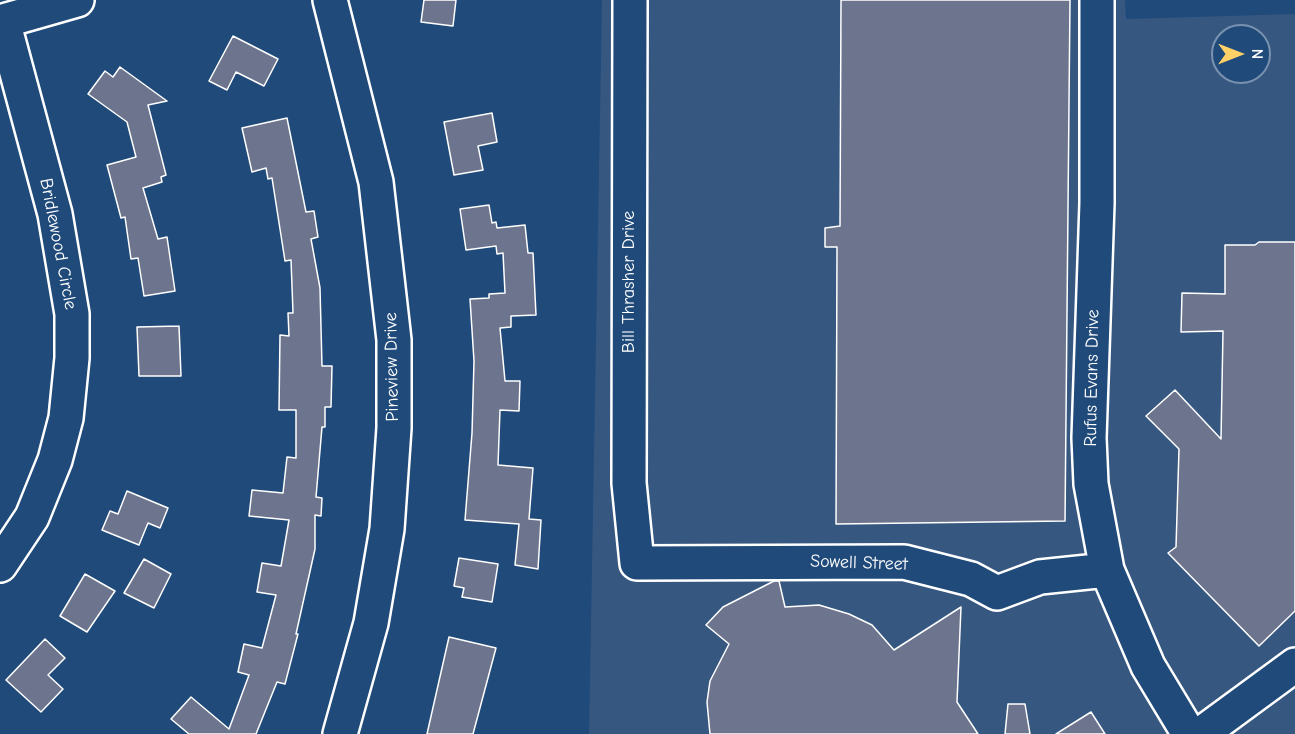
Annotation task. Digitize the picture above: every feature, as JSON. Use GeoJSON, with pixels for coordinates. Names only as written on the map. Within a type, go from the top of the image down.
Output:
{"type":"FeatureCollection","features":[{"type":"Feature","properties":{"kind":"street"},"geometry":{"type":"LineString","coordinates":[[1,21],[77,0]]}},
{"type":"Feature","properties":{"kind":"street","name":"Pineview Drive"},"geometry":{"type":"LineString","coordinates":[[330,0],[376,182],[394,340],[394,428],[387,529],[371,623],[340,734]]}},
{"type":"Feature","properties":{"kind":"street","name":"Bill Thrasher Drive"},"geometry":{"type":"LineString","coordinates":[[630,0],[629,483],[637,563]]}},
{"type":"Feature","properties":{"kind":"street","name":"Rufus Evans Drive"},"geometry":{"type":"LineString","coordinates":[[1097,0],[1097,203],[1089,438],[1091,484],[1107,570],[1148,666],[1189,734]]}},
{"type":"Feature","properties":{"kind":"street","name":"Bridlewood Circle"},"geometry":{"type":"LineString","coordinates":[[0,565],[32,517],[55,460],[66,418],[72,314],[55,213],[1,21]]}},
{"type":"Feature","properties":{"kind":"street","name":"Sowell Street"},"geometry":{"type":"LineString","coordinates":[[637,563],[904,562],[970,579],[997,593],[1040,576],[1107,570]]}},
{"type":"Feature","properties":{"kind":"street"},"geometry":{"type":"LineString","coordinates":[[1200,734],[1295,665]]}},
{"type":"Feature","properties":{"kind":"shaded area"},"geometry":{"type":"Polygon","coordinates":[[[602,0],[1125,0],[1126,19],[1295,14],[1295,734],[589,734],[602,0]]]}},
{"type":"Feature","properties":{"kind":"building"},"geometry":{"type":"Polygon","coordinates":[[[424,0],[456,0],[453,26],[421,22],[424,0]]]}},
{"type":"Feature","properties":{"kind":"building"},"geometry":{"type":"Polygon","coordinates":[[[841,0],[1070,0],[1065,521],[836,524],[837,247],[825,247],[825,228],[840,226],[841,0]]]}},
{"type":"Feature","properties":{"kind":"building"},"geometry":{"type":"Polygon","coordinates":[[[233,36],[278,59],[264,86],[236,72],[227,90],[209,81],[233,36]]]}},
{"type":"Feature","properties":{"kind":"building"},"geometry":{"type":"Polygon","coordinates":[[[120,67],[167,101],[148,105],[166,175],[161,177],[162,182],[143,188],[158,239],[167,237],[175,291],[144,296],[138,258],[131,259],[125,217],[121,218],[107,165],[136,157],[127,122],[88,94],[105,71],[113,77],[120,67]]]}},
{"type":"Feature","properties":{"kind":"building"},"geometry":{"type":"Polygon","coordinates":[[[492,113],[497,142],[478,146],[483,170],[454,175],[444,122],[492,113]]]}},
{"type":"Feature","properties":{"kind":"building"},"geometry":{"type":"Polygon","coordinates":[[[287,118],[306,212],[314,211],[318,237],[311,239],[320,288],[322,366],[332,366],[331,407],[325,407],[325,427],[322,427],[316,497],[322,498],[321,516],[315,515],[315,549],[296,634],[298,634],[285,684],[277,682],[256,734],[189,734],[171,719],[191,697],[229,729],[249,675],[238,672],[244,644],[262,648],[276,595],[257,592],[262,563],[281,566],[289,520],[249,516],[252,490],[283,493],[287,457],[296,458],[296,410],[279,410],[280,335],[289,336],[288,313],[293,313],[291,260],[285,261],[272,178],[268,179],[266,168],[252,172],[242,128],[287,118]]]}},
{"type":"Feature","properties":{"kind":"building"},"geometry":{"type":"Polygon","coordinates":[[[489,205],[492,223],[496,222],[497,228],[525,225],[528,253],[533,253],[536,315],[511,316],[511,327],[500,328],[505,381],[520,381],[519,411],[500,410],[498,465],[533,468],[529,519],[541,520],[538,569],[515,565],[519,524],[465,520],[472,433],[474,361],[470,299],[489,298],[489,294],[505,293],[503,253],[497,254],[496,246],[466,250],[460,209],[489,205]]]}},
{"type":"Feature","properties":{"kind":"building"},"geometry":{"type":"Polygon","coordinates":[[[1259,242],[1295,242],[1295,611],[1259,646],[1168,553],[1176,547],[1179,449],[1146,416],[1175,390],[1221,439],[1223,331],[1181,332],[1182,293],[1225,294],[1225,245],[1255,245],[1259,242]]]}},
{"type":"Feature","properties":{"kind":"building"},"geometry":{"type":"Polygon","coordinates":[[[179,326],[181,376],[139,376],[137,327],[179,326]]]}},
{"type":"Feature","properties":{"kind":"building"},"geometry":{"type":"Polygon","coordinates":[[[127,491],[168,508],[160,528],[148,523],[139,545],[102,530],[110,511],[118,514],[127,491]]]}},
{"type":"Feature","properties":{"kind":"building"},"geometry":{"type":"Polygon","coordinates":[[[459,558],[498,564],[492,602],[462,597],[464,588],[454,586],[459,558]]]}},
{"type":"Feature","properties":{"kind":"building"},"geometry":{"type":"Polygon","coordinates":[[[144,559],[171,574],[154,608],[124,593],[144,559]]]}},
{"type":"Feature","properties":{"kind":"building"},"geometry":{"type":"Polygon","coordinates":[[[85,574],[115,591],[87,632],[60,616],[85,574]]]}},
{"type":"Feature","properties":{"kind":"building"},"geometry":{"type":"Polygon","coordinates":[[[774,581],[779,581],[785,607],[819,605],[849,614],[872,625],[894,650],[961,607],[957,702],[978,734],[710,734],[707,702],[710,681],[729,644],[706,625],[723,607],[774,581]]]}},
{"type":"Feature","properties":{"kind":"building"},"geometry":{"type":"Polygon","coordinates":[[[449,637],[496,648],[473,734],[427,734],[449,637]]]}},
{"type":"Feature","properties":{"kind":"building"},"geometry":{"type":"Polygon","coordinates":[[[45,639],[65,658],[48,675],[63,689],[41,712],[6,680],[45,639]]]}},
{"type":"Feature","properties":{"kind":"building"},"geometry":{"type":"Polygon","coordinates":[[[1008,704],[1025,704],[1030,734],[1005,734],[1008,704]]]}},
{"type":"Feature","properties":{"kind":"building"},"geometry":{"type":"Polygon","coordinates":[[[1091,712],[1105,734],[1056,734],[1091,712]]]}}]}
